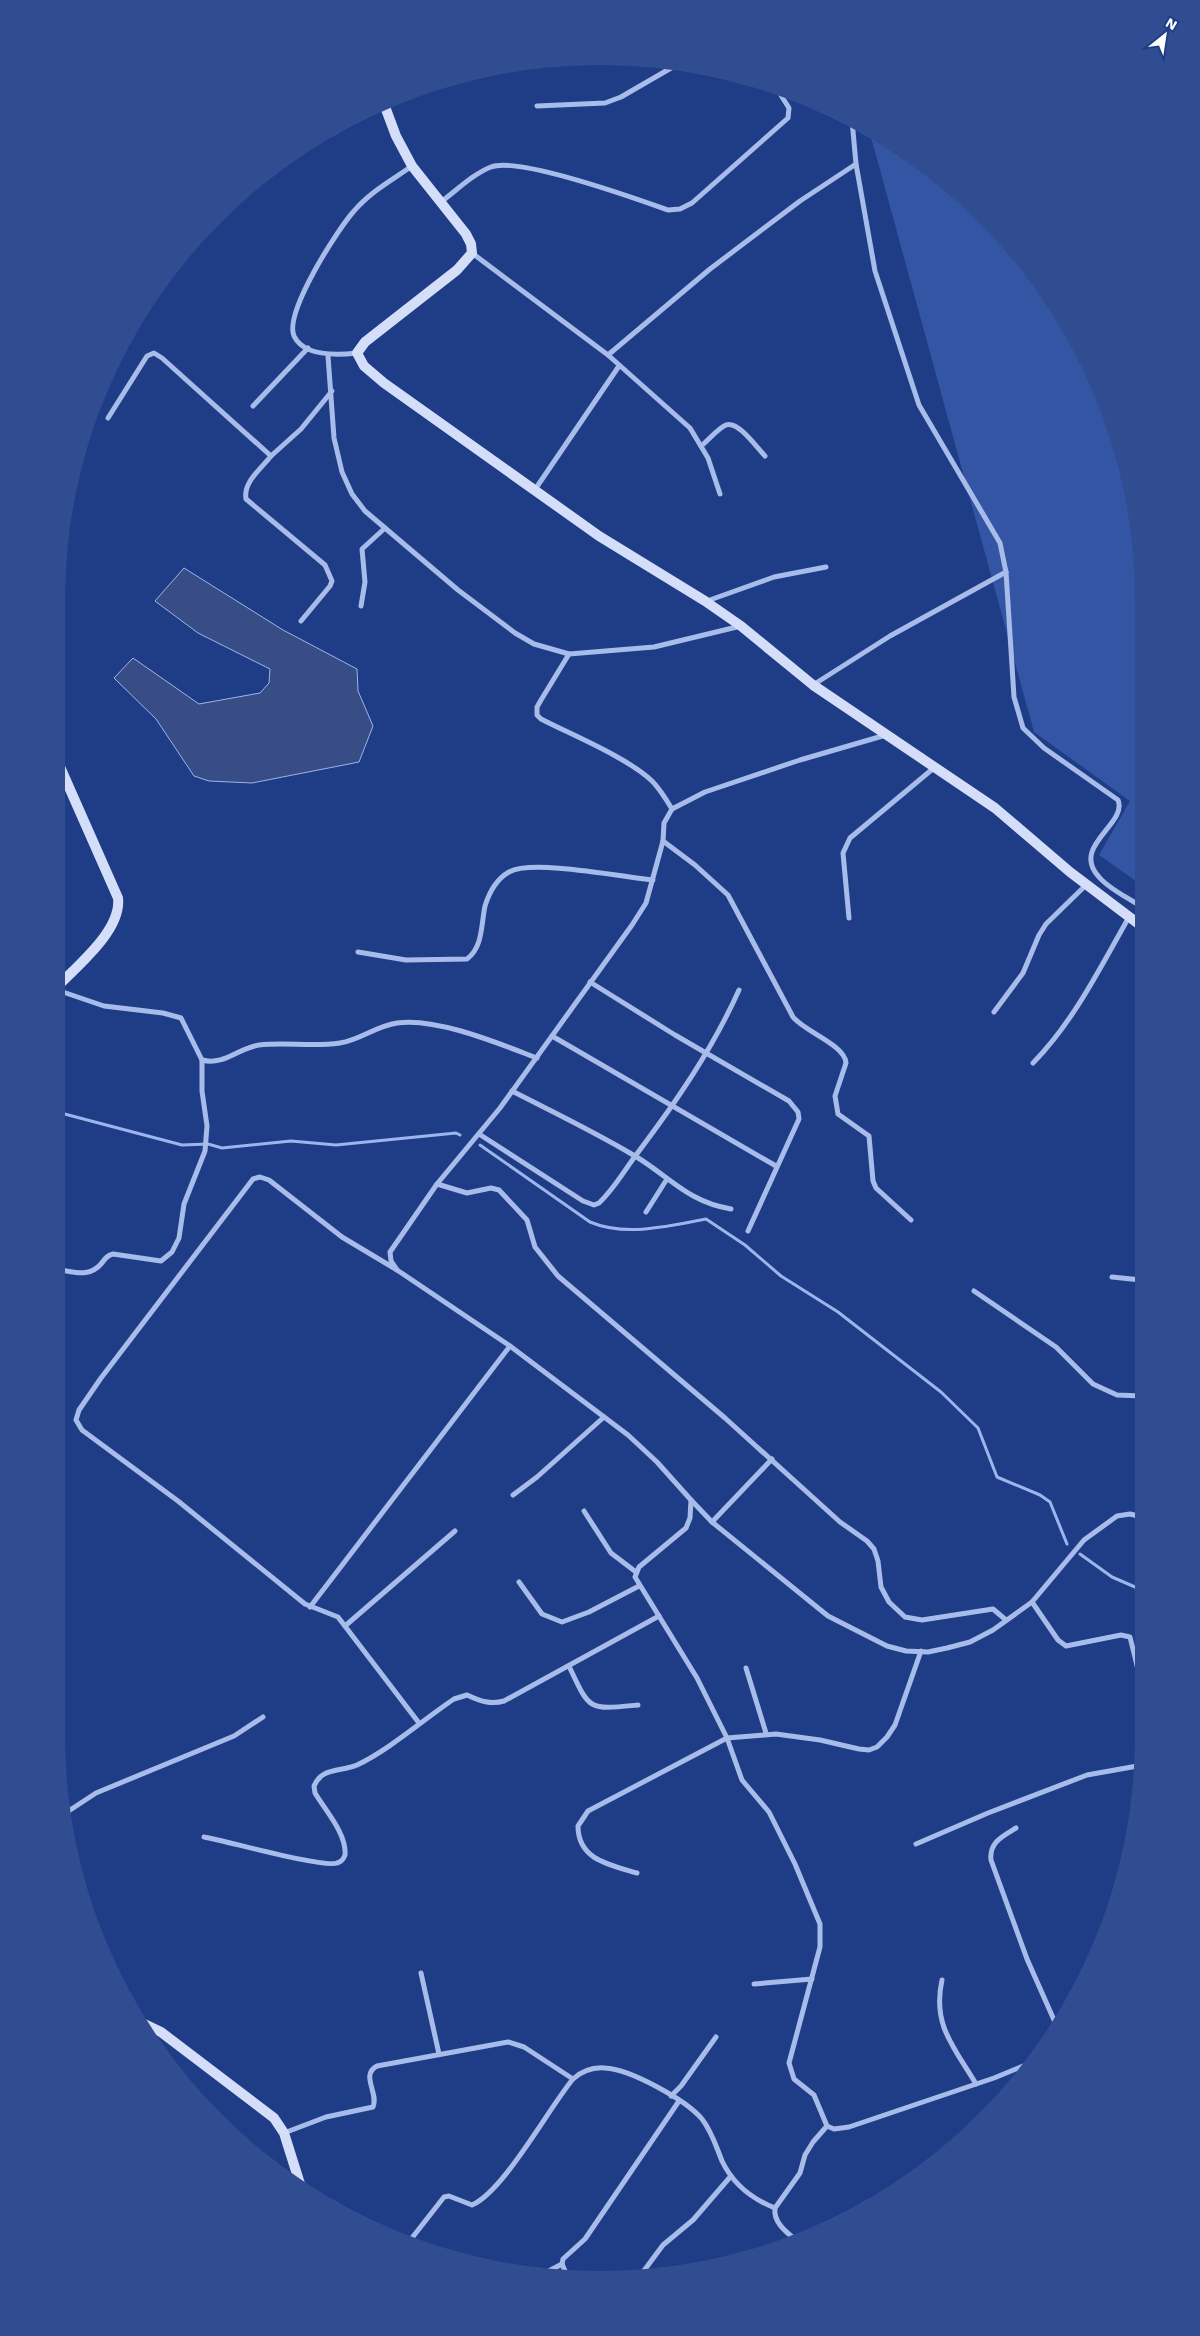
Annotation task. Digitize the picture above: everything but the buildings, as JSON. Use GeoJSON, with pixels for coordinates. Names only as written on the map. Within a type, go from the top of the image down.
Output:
{"type":"FeatureCollection","features":[{"type":"Feature","properties":{"kind":"street"},"geometry":{"type":"LineString","coordinates":[[537,106],[605,103],[621,97],[668,70]]}},
{"type":"Feature","properties":{"kind":"street"},"geometry":{"type":"LineString","coordinates":[[441,202],[481,172],[493,166],[507,165],[586,183],[668,210],[680,209],[692,203],[788,118],[789,108],[783,97]]}},
{"type":"Feature","properties":{"kind":"street"},"geometry":{"type":"LineString","coordinates":[[386,110],[396,136],[412,166],[466,234],[471,244],[472,253],[608,355],[690,428],[701,446],[720,494]]}},
{"type":"Feature","properties":{"kind":"street"},"geometry":{"type":"LineString","coordinates":[[853,129],[856,164],[875,271],[919,405],[1000,543],[1006,572],[1014,696],[1019,719],[1026,732],[1044,748],[1118,800],[1120,804],[1117,814],[1095,843],[1091,856],[1092,868],[1100,878],[1135,902]]}},
{"type":"Feature","properties":{"kind":"street"},"geometry":{"type":"LineString","coordinates":[[608,355],[710,269],[800,201],[856,164]]}},
{"type":"Feature","properties":{"kind":"street"},"geometry":{"type":"LineString","coordinates":[[412,166],[374,192],[355,210],[320,260],[306,289],[292,326],[294,336],[300,344],[328,356],[357,353],[365,342],[457,270],[472,253]]}},
{"type":"Feature","properties":{"kind":"street"},"geometry":{"type":"LineString","coordinates":[[253,406],[308,348]]}},
{"type":"Feature","properties":{"kind":"street"},"geometry":{"type":"LineString","coordinates":[[108,418],[147,356],[154,353],[162,358],[271,456]]}},
{"type":"Feature","properties":{"kind":"street"},"geometry":{"type":"LineString","coordinates":[[357,353],[364,366],[384,383],[534,491],[599,536],[706,601],[741,626],[814,684],[995,808],[1086,885],[1135,921]]}},
{"type":"Feature","properties":{"kind":"street"},"geometry":{"type":"LineString","coordinates":[[328,356],[334,438],[342,472],[352,494],[365,511],[458,590],[515,632],[534,644],[568,654],[654,647],[741,626]]}},
{"type":"Feature","properties":{"kind":"street"},"geometry":{"type":"LineString","coordinates":[[534,491],[619,366]]}},
{"type":"Feature","properties":{"kind":"street"},"geometry":{"type":"LineString","coordinates":[[301,621],[330,586],[332,580],[325,565],[246,499],[244,492],[247,484],[271,456],[301,429],[332,391]]}},
{"type":"Feature","properties":{"kind":"street"},"geometry":{"type":"LineString","coordinates":[[701,446],[726,425],[732,424],[739,427],[765,456]]}},
{"type":"Feature","properties":{"kind":"street"},"geometry":{"type":"LineString","coordinates":[[360,606],[365,582],[362,549],[385,528]]}},
{"type":"Feature","properties":{"kind":"street"},"geometry":{"type":"LineString","coordinates":[[706,601],[774,577],[826,567]]}},
{"type":"Feature","properties":{"kind":"street"},"geometry":{"type":"LineString","coordinates":[[814,684],[890,636],[1006,572]]}},
{"type":"Feature","properties":{"kind":"street"},"geometry":{"type":"LineString","coordinates":[[568,654],[537,707],[537,715],[541,720],[595,746],[647,776],[659,788],[672,809]]}},
{"type":"Feature","properties":{"kind":"street"},"geometry":{"type":"LineString","coordinates":[[398,1270],[390,1261],[390,1252],[437,1184],[479,1134],[537,1058],[646,903],[663,842],[664,822],[672,809],[705,792],[800,760],[886,735]]}},
{"type":"Feature","properties":{"kind":"street"},"geometry":{"type":"LineString","coordinates":[[849,918],[844,862],[845,845],[850,838],[935,766]]}},
{"type":"Feature","properties":{"kind":"street"},"geometry":{"type":"LineString","coordinates":[[65,778],[118,898],[119,907],[110,928],[102,940],[65,979]]}},
{"type":"Feature","properties":{"kind":"street"},"geometry":{"type":"LineString","coordinates":[[663,842],[695,865],[728,895],[798,1024],[839,1050],[846,1057],[846,1063],[835,1096],[838,1114],[869,1136],[872,1174],[876,1188],[911,1220]]}},
{"type":"Feature","properties":{"kind":"street"},"geometry":{"type":"LineString","coordinates":[[358,952],[406,960],[467,958],[474,953],[478,944],[486,905],[494,887],[509,872],[524,867],[550,868],[653,880]]}},
{"type":"Feature","properties":{"kind":"street"},"geometry":{"type":"LineString","coordinates":[[994,1012],[1023,973],[1039,935],[1046,924],[1086,885]]}},
{"type":"Feature","properties":{"kind":"street"},"geometry":{"type":"LineString","coordinates":[[1033,1063],[1056,1040],[1068,1022],[1129,917]]}},
{"type":"Feature","properties":{"kind":"street"},"geometry":{"type":"LineString","coordinates":[[590,982],[707,1054],[789,1101],[795,1107],[799,1119],[748,1231]]}},
{"type":"Feature","properties":{"kind":"street"},"geometry":{"type":"LineString","coordinates":[[479,1134],[583,1201],[594,1205],[600,1203],[707,1054],[723,1026],[739,990]]}},
{"type":"Feature","properties":{"kind":"street"},"geometry":{"type":"LineString","coordinates":[[65,991],[104,1006],[176,1015],[188,1030],[202,1060],[202,1091],[207,1126],[205,1151],[184,1204],[176,1247],[167,1258],[154,1260],[113,1254],[108,1255],[96,1270],[91,1272],[84,1274],[65,1270]]}},
{"type":"Feature","properties":{"kind":"street"},"geometry":{"type":"LineString","coordinates":[[202,1060],[216,1062],[258,1046],[339,1043],[374,1028],[398,1022],[416,1022],[489,1040],[537,1058]]}},
{"type":"Feature","properties":{"kind":"street"},"geometry":{"type":"LineString","coordinates":[[552,1036],[776,1166]]}},
{"type":"Feature","properties":{"kind":"street"},"geometry":{"type":"LineString","coordinates":[[512,1091],[635,1156],[695,1199],[712,1206],[731,1210]]}},
{"type":"Feature","properties":{"kind":"street"},"geometry":{"type":"LineString","coordinates":[[419,1723],[345,1626],[332,1613],[310,1607],[178,1501],[82,1430],[78,1425],[76,1415],[139,1328],[253,1179],[260,1177],[269,1180],[342,1237],[398,1270],[510,1346],[604,1417],[658,1462],[712,1522],[828,1616],[887,1646],[906,1651],[947,1648],[970,1642],[994,1630],[1032,1602],[1084,1540],[1118,1516],[1135,1515]]}},
{"type":"Feature","properties":{"kind":"street"},"geometry":{"type":"LineString","coordinates":[[646,1212],[668,1179]]}},
{"type":"Feature","properties":{"kind":"street"},"geometry":{"type":"LineString","coordinates":[[437,1184],[467,1193],[491,1188],[500,1190],[527,1220],[535,1247],[558,1276],[874,1549],[882,1587],[889,1602],[905,1617],[922,1620],[987,1609],[998,1612],[1006,1620]]}},
{"type":"Feature","properties":{"kind":"street"},"geometry":{"type":"LineString","coordinates":[[1112,1277],[1135,1279]]}},
{"type":"Feature","properties":{"kind":"street"},"geometry":{"type":"LineString","coordinates":[[974,1291],[1056,1347],[1100,1388],[1117,1395],[1135,1396]]}},
{"type":"Feature","properties":{"kind":"street"},"geometry":{"type":"LineString","coordinates":[[310,1607],[510,1346]]}},
{"type":"Feature","properties":{"kind":"street"},"geometry":{"type":"LineString","coordinates":[[513,1495],[537,1477],[604,1417]]}},
{"type":"Feature","properties":{"kind":"street"},"geometry":{"type":"LineString","coordinates":[[712,1522],[772,1459]]}},
{"type":"Feature","properties":{"kind":"street"},"geometry":{"type":"LineString","coordinates":[[691,1500],[690,1518],[686,1528],[636,1572],[635,1577],[697,1678],[727,1738],[742,1780],[764,1804],[799,1872],[820,1924],[820,1947],[789,2063],[794,2079],[814,2095],[827,2126],[834,2129],[849,2127],[1020,2067]]}},
{"type":"Feature","properties":{"kind":"street"},"geometry":{"type":"LineString","coordinates":[[584,1511],[611,1553],[636,1572]]}},
{"type":"Feature","properties":{"kind":"street"},"geometry":{"type":"LineString","coordinates":[[345,1626],[456,1531]]}},
{"type":"Feature","properties":{"kind":"street"},"geometry":{"type":"LineString","coordinates":[[519,1582],[542,1614],[562,1622],[589,1612],[639,1586]]}},
{"type":"Feature","properties":{"kind":"street"},"geometry":{"type":"LineString","coordinates":[[1032,1602],[1058,1640],[1066,1646],[1121,1635],[1130,1638],[1135,1658]]}},
{"type":"Feature","properties":{"kind":"street"},"geometry":{"type":"LineString","coordinates":[[204,1837],[310,1861],[337,1863],[343,1859],[344,1847],[337,1827],[315,1793],[314,1786],[316,1780],[322,1774],[356,1765],[463,1695],[496,1704],[659,1616]]}},
{"type":"Feature","properties":{"kind":"street"},"geometry":{"type":"LineString","coordinates":[[637,1873],[588,1854],[583,1848],[578,1834],[578,1826],[584,1815],[604,1801],[727,1738],[766,1733],[820,1740],[859,1749],[869,1750],[877,1747],[887,1738],[895,1725],[921,1651]]}},
{"type":"Feature","properties":{"kind":"street"},"geometry":{"type":"LineString","coordinates":[[568,1666],[581,1694],[591,1705],[603,1708],[638,1705]]}},
{"type":"Feature","properties":{"kind":"street"},"geometry":{"type":"LineString","coordinates":[[746,1668],[766,1733]]}},
{"type":"Feature","properties":{"kind":"street"},"geometry":{"type":"LineString","coordinates":[[71,1810],[96,1793],[234,1736],[264,1717]]}},
{"type":"Feature","properties":{"kind":"street"},"geometry":{"type":"LineString","coordinates":[[916,1844],[996,1809],[1087,1775],[1134,1767]]}},
{"type":"Feature","properties":{"kind":"street"},"geometry":{"type":"LineString","coordinates":[[1016,1828],[992,1845],[990,1851],[991,1860],[1027,1959],[1054,2019]]}},
{"type":"Feature","properties":{"kind":"street"},"geometry":{"type":"LineString","coordinates":[[421,1973],[439,2054]]}},
{"type":"Feature","properties":{"kind":"street"},"geometry":{"type":"LineString","coordinates":[[754,1984],[812,1979]]}},
{"type":"Feature","properties":{"kind":"street"},"geometry":{"type":"LineString","coordinates":[[942,1980],[938,2003],[942,2025],[976,2084]]}},
{"type":"Feature","properties":{"kind":"street"},"geometry":{"type":"LineString","coordinates":[[151,2027],[274,2118],[284,2133],[298,2177]]}},
{"type":"Feature","properties":{"kind":"street"},"geometry":{"type":"LineString","coordinates":[[671,2096],[681,2086],[716,2037]]}},
{"type":"Feature","properties":{"kind":"street"},"geometry":{"type":"LineString","coordinates":[[284,2133],[326,2117],[372,2107],[375,2098],[369,2077],[372,2069],[377,2066],[439,2054],[508,2042],[524,2048],[573,2079]]}},
{"type":"Feature","properties":{"kind":"street"},"geometry":{"type":"LineString","coordinates":[[413,2237],[444,2197],[449,2196],[472,2205],[482,2199],[503,2177],[573,2079],[586,2070],[606,2068],[638,2078],[679,2101],[700,2117],[708,2126],[731,2176],[758,2201],[775,2208]]}},
{"type":"Feature","properties":{"kind":"street"},"geometry":{"type":"LineString","coordinates":[[553,2269],[562,2264],[566,2255],[585,2239],[679,2101]]}},
{"type":"Feature","properties":{"kind":"street"},"geometry":{"type":"LineString","coordinates":[[791,2235],[779,2224],[774,2215],[775,2208],[800,2173],[805,2155],[813,2142],[827,2126]]}},
{"type":"Feature","properties":{"kind":"street"},"geometry":{"type":"LineString","coordinates":[[645,2269],[663,2245],[693,2220],[731,2176]]}},
{"type":"Feature","properties":{"kind":"street"},"geometry":{"type":"LineString","coordinates":[[562,2264],[565,2270]]}},
{"type":"Feature","properties":{"kind":"shaded area"},"geometry":{"type":"Polygon","coordinates":[[[872,139],[897,155],[953,198],[1002,247],[1045,303],[1063,332],[1080,363],[1107,428],[1125,496],[1134,565],[1135,880],[1099,855],[1130,801],[1034,732],[872,139]]]}},
{"type":"Feature","properties":{"kind":"shaded area"},"geometry":{"type":"Polygon","coordinates":[[[184,568],[283,630],[357,669],[358,691],[373,726],[359,762],[252,783],[209,781],[194,776],[156,719],[114,678],[133,658],[199,704],[260,693],[269,683],[270,669],[198,633],[155,601],[184,568]]]}},
{"type":"Feature","properties":{"kind":"waterway"},"geometry":{"type":"LineString","coordinates":[[65,1114],[182,1145],[208,1144],[222,1148],[291,1141],[336,1145],[456,1133],[460,1135]]}},
{"type":"Feature","properties":{"kind":"waterway"},"geometry":{"type":"LineString","coordinates":[[480,1145],[590,1222],[618,1229],[648,1229],[706,1219],[745,1245],[781,1276],[838,1312],[941,1392],[978,1428],[997,1477],[1040,1495],[1050,1502],[1067,1544]]}},
{"type":"Feature","properties":{"kind":"waterway"},"geometry":{"type":"LineString","coordinates":[[1080,1554],[1112,1577],[1135,1587]]}}]}
